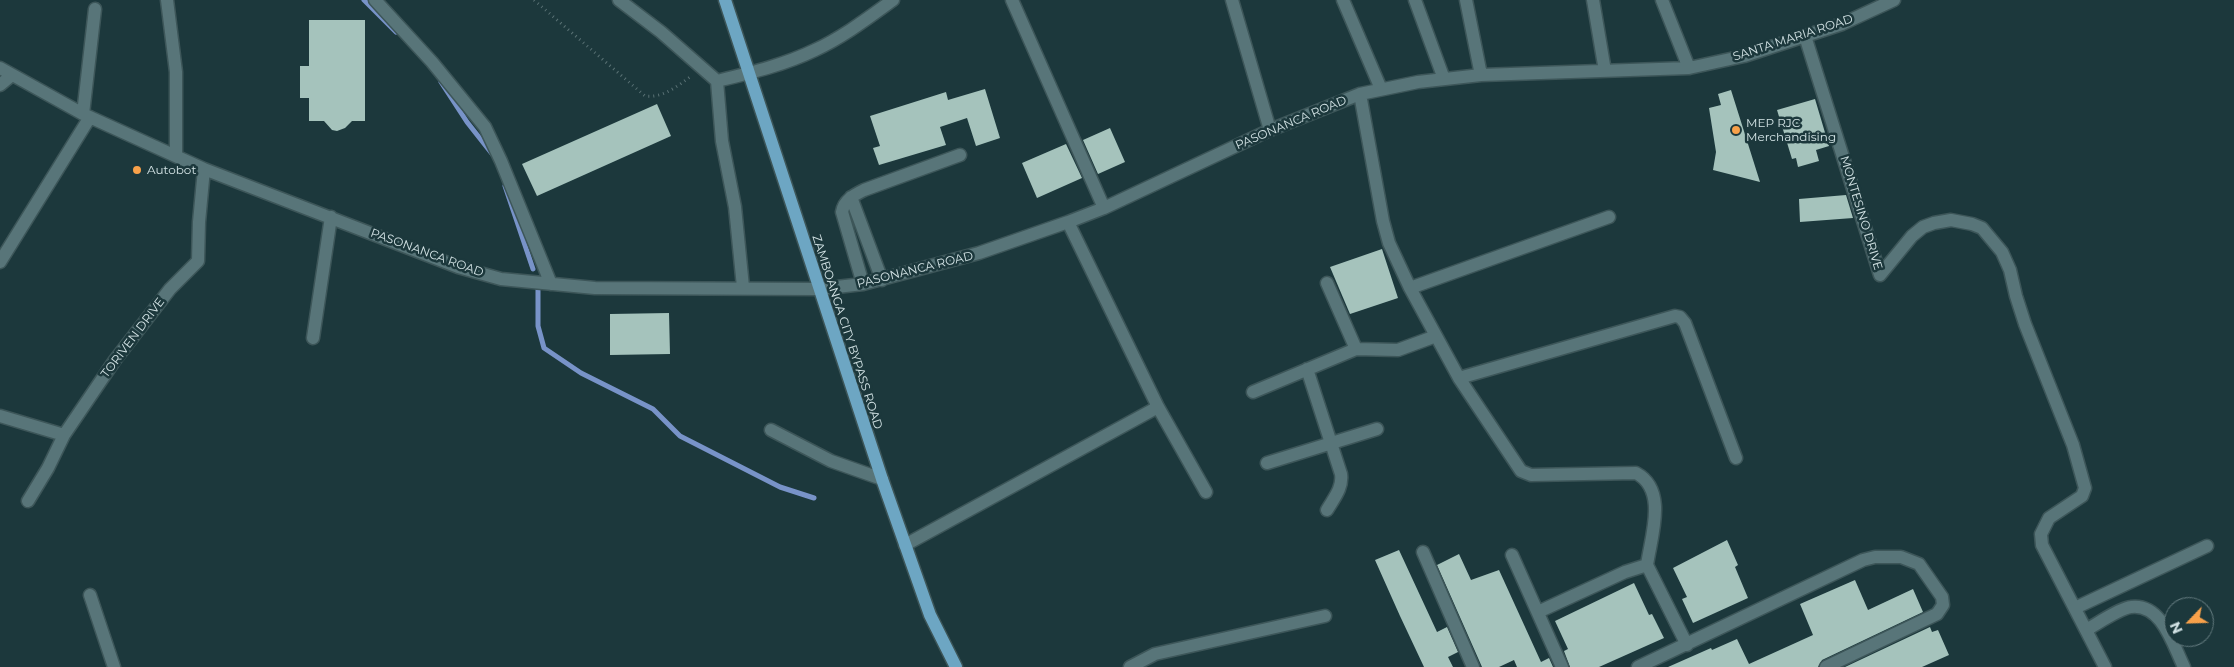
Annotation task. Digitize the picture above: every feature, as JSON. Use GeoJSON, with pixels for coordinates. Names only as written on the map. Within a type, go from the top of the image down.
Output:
{"type":"FeatureCollection","features":[{"type":"Feature","properties":{"kind":"main road","name":"ZAMBOANGA CITY BYPASS ROAD"},"geometry":{"type":"LineString","coordinates":[[725,0],[882,479],[930,615],[956,667]]}},
{"type":"Feature","properties":{"kind":"street"},"geometry":{"type":"LineString","coordinates":[[167,0],[176,72],[176,156]]}},
{"type":"Feature","properties":{"kind":"street"},"geometry":{"type":"LineString","coordinates":[[374,0],[438,69],[485,127],[502,161],[551,284]]}},
{"type":"Feature","properties":{"kind":"street"},"geometry":{"type":"LineString","coordinates":[[619,0],[661,32],[717,82],[722,141],[735,207],[743,287]]}},
{"type":"Feature","properties":{"kind":"street"},"geometry":{"type":"LineString","coordinates":[[717,82],[748,74],[816,50],[866,20],[893,0]]}},
{"type":"Feature","properties":{"kind":"street"},"geometry":{"type":"LineString","coordinates":[[1012,0],[1104,208]]}},
{"type":"Feature","properties":{"kind":"street"},"geometry":{"type":"LineString","coordinates":[[1232,0],[1270,130]]}},
{"type":"Feature","properties":{"kind":"street"},"geometry":{"type":"LineString","coordinates":[[1343,0],[1381,89]]}},
{"type":"Feature","properties":{"kind":"street"},"geometry":{"type":"LineString","coordinates":[[1415,0],[1444,79]]}},
{"type":"Feature","properties":{"kind":"street"},"geometry":{"type":"LineString","coordinates":[[1466,0],[1481,75]]}},
{"type":"Feature","properties":{"kind":"street"},"geometry":{"type":"LineString","coordinates":[[1593,0],[1605,71]]}},
{"type":"Feature","properties":{"kind":"street"},"geometry":{"type":"LineString","coordinates":[[1662,0],[1689,68]]}},
{"type":"Feature","properties":{"kind":"street","name":"SANTA MARIA ROAD"},"geometry":{"type":"LineString","coordinates":[[1689,68],[1744,56],[1842,24],[1894,0]]}},
{"type":"Feature","properties":{"kind":"street"},"geometry":{"type":"LineString","coordinates":[[0,262],[86,116],[94,9]]}},
{"type":"Feature","properties":{"kind":"street","name":"MONTESINO DRIVE"},"geometry":{"type":"LineString","coordinates":[[1805,36],[1880,275],[1912,236],[1923,227],[1934,222],[1950,220],[1982,228],[2002,252],[2010,270],[2028,332],[2073,445],[2083,476],[2085,488],[2082,496],[2048,518],[2041,534],[2042,545],[2075,608]]}},
{"type":"Feature","properties":{"kind":"street","name":"PASONANCA ROAD"},"geometry":{"type":"LineString","coordinates":[[0,68],[86,116],[204,169],[458,267],[501,279],[595,288],[743,287],[819,289],[882,280],[979,253],[1068,222],[1104,208],[1270,130],[1360,94],[1444,79],[1481,75],[1689,68]]}},
{"type":"Feature","properties":{"kind":"street"},"geometry":{"type":"LineString","coordinates":[[0,85],[12,75]]}},
{"type":"Feature","properties":{"kind":"street"},"geometry":{"type":"LineString","coordinates":[[1360,94],[1383,221],[1389,243],[1410,288],[1459,378],[1521,471],[1531,475],[1636,473],[1644,477],[1652,490],[1656,502],[1647,565],[1686,645]]}},
{"type":"Feature","properties":{"kind":"street"},"geometry":{"type":"LineString","coordinates":[[863,284],[842,212],[843,205],[851,197],[864,190],[960,155]]}},
{"type":"Feature","properties":{"kind":"street","name":"TORIVEN DRIVE"},"geometry":{"type":"LineString","coordinates":[[28,500],[48,468],[64,435],[115,360],[170,289],[198,261],[199,222],[204,169]]}},
{"type":"Feature","properties":{"kind":"street"},"geometry":{"type":"LineString","coordinates":[[851,197],[882,280]]}},
{"type":"Feature","properties":{"kind":"street"},"geometry":{"type":"LineString","coordinates":[[313,338],[331,217]]}},
{"type":"Feature","properties":{"kind":"street"},"geometry":{"type":"LineString","coordinates":[[1410,288],[1609,217]]}},
{"type":"Feature","properties":{"kind":"street"},"geometry":{"type":"LineString","coordinates":[[1068,222],[1158,407],[1206,492]]}},
{"type":"Feature","properties":{"kind":"street"},"geometry":{"type":"LineString","coordinates":[[1327,282],[1356,349]]}},
{"type":"Feature","properties":{"kind":"street"},"geometry":{"type":"LineString","coordinates":[[1459,378],[1675,316],[1680,317],[1685,324],[1736,458]]}},
{"type":"Feature","properties":{"kind":"street"},"geometry":{"type":"LineString","coordinates":[[1253,392],[1356,349],[1398,350],[1436,336]]}},
{"type":"Feature","properties":{"kind":"street"},"geometry":{"type":"LineString","coordinates":[[1307,369],[1342,481],[1327,510]]}},
{"type":"Feature","properties":{"kind":"street"},"geometry":{"type":"LineString","coordinates":[[905,545],[1158,407]]}},
{"type":"Feature","properties":{"kind":"street"},"geometry":{"type":"LineString","coordinates":[[0,416],[64,435]]}},
{"type":"Feature","properties":{"kind":"street"},"geometry":{"type":"LineString","coordinates":[[1267,463],[1377,429]]}},
{"type":"Feature","properties":{"kind":"street"},"geometry":{"type":"LineString","coordinates":[[771,430],[824,457],[882,479]]}},
{"type":"Feature","properties":{"kind":"street"},"geometry":{"type":"LineString","coordinates":[[2104,667],[2075,608],[2207,546]]}},
{"type":"Feature","properties":{"kind":"street"},"geometry":{"type":"LineString","coordinates":[[1423,552],[1473,667]]}},
{"type":"Feature","properties":{"kind":"street"},"geometry":{"type":"LineString","coordinates":[[1512,555],[1562,667]]}},
{"type":"Feature","properties":{"kind":"street"},"geometry":{"type":"LineString","coordinates":[[1638,667],[1863,560],[1874,556],[1901,556],[1919,564],[1942,597],[1943,605],[1937,614],[1826,667]]}},
{"type":"Feature","properties":{"kind":"street"},"geometry":{"type":"LineString","coordinates":[[1538,612],[1625,572],[1647,565]]}},
{"type":"Feature","properties":{"kind":"street"},"geometry":{"type":"LineString","coordinates":[[90,595],[114,667]]}},
{"type":"Feature","properties":{"kind":"street"},"geometry":{"type":"LineString","coordinates":[[2086,630],[2130,607],[2146,608],[2160,619],[2184,667]]}},
{"type":"Feature","properties":{"kind":"street"},"geometry":{"type":"LineString","coordinates":[[1130,667],[1155,654],[1325,616]]}},
{"type":"Feature","properties":{"kind":"path"},"geometry":{"type":"LineString","coordinates":[[534,0],[645,96],[655,97],[664,94],[704,69]]}},
{"type":"Feature","properties":{"kind":"building"},"geometry":{"type":"Polygon","coordinates":[[[309,20],[365,20],[365,121],[352,121],[345,128],[337,131],[332,130],[324,121],[309,121],[309,98],[300,98],[300,66],[309,66],[309,20]]]}},
{"type":"Feature","properties":{"kind":"building"},"geometry":{"type":"Polygon","coordinates":[[[985,89],[1000,138],[976,146],[967,118],[940,127],[946,145],[879,165],[873,148],[880,146],[870,116],[946,92],[948,100],[985,89]]]}},
{"type":"Feature","properties":{"kind":"building","name":"MEP RJC Merchandising"},"geometry":{"type":"Polygon","coordinates":[[[1731,90],[1760,182],[1713,170],[1716,152],[1709,108],[1721,105],[1718,94],[1731,90]]]}},
{"type":"Feature","properties":{"kind":"building"},"geometry":{"type":"Polygon","coordinates":[[[1815,99],[1829,146],[1816,150],[1819,161],[1798,167],[1796,158],[1792,159],[1777,110],[1815,99]]]}},
{"type":"Feature","properties":{"kind":"building"},"geometry":{"type":"Polygon","coordinates":[[[657,104],[671,136],[537,196],[522,164],[657,104]]]}},
{"type":"Feature","properties":{"kind":"building"},"geometry":{"type":"Polygon","coordinates":[[[1110,128],[1125,162],[1098,174],[1083,140],[1110,128]]]}},
{"type":"Feature","properties":{"kind":"building"},"geometry":{"type":"Polygon","coordinates":[[[1066,144],[1082,178],[1037,198],[1022,163],[1066,144]]]}},
{"type":"Feature","properties":{"kind":"building"},"geometry":{"type":"Polygon","coordinates":[[[1846,195],[1853,218],[1800,222],[1799,199],[1846,195]]]}},
{"type":"Feature","properties":{"kind":"building"},"geometry":{"type":"Polygon","coordinates":[[[1382,249],[1398,298],[1350,314],[1330,267],[1382,249]]]}},
{"type":"Feature","properties":{"kind":"building"},"geometry":{"type":"Polygon","coordinates":[[[669,313],[670,354],[610,355],[610,314],[669,313]]]}},
{"type":"Feature","properties":{"kind":"building"},"geometry":{"type":"Polygon","coordinates":[[[1727,540],[1738,565],[1735,567],[1748,598],[1693,623],[1682,599],[1687,597],[1673,568],[1727,540]]]}},
{"type":"Feature","properties":{"kind":"building"},"geometry":{"type":"Polygon","coordinates":[[[1399,550],[1437,632],[1447,627],[1458,652],[1448,657],[1453,667],[1424,667],[1400,616],[1375,560],[1399,550]]]}},
{"type":"Feature","properties":{"kind":"building"},"geometry":{"type":"Polygon","coordinates":[[[1459,554],[1471,580],[1499,570],[1541,662],[1549,658],[1553,667],[1517,667],[1514,660],[1499,667],[1482,667],[1437,565],[1459,554]]]}},
{"type":"Feature","properties":{"kind":"building"},"geometry":{"type":"Polygon","coordinates":[[[1855,580],[1868,610],[1913,589],[1923,612],[1822,660],[1818,667],[1668,667],[1737,639],[1749,664],[1813,635],[1800,604],[1855,580]]]}},
{"type":"Feature","properties":{"kind":"building"},"geometry":{"type":"Polygon","coordinates":[[[1634,583],[1649,615],[1652,614],[1664,638],[1599,667],[1570,667],[1564,651],[1568,649],[1555,621],[1634,583]]]}},
{"type":"Feature","properties":{"kind":"building"},"geometry":{"type":"Polygon","coordinates":[[[1930,627],[1932,632],[1938,630],[1949,655],[1922,667],[1845,667],[1930,627]]]}},
{"type":"Feature","properties":{"kind":"waterway"},"geometry":{"type":"LineString","coordinates":[[364,0],[396,32]]}},
{"type":"Feature","properties":{"kind":"waterway"},"geometry":{"type":"LineString","coordinates":[[441,82],[467,122],[493,155]]}},
{"type":"Feature","properties":{"kind":"waterway"},"geometry":{"type":"LineString","coordinates":[[505,186],[533,269]]}},
{"type":"Feature","properties":{"kind":"waterway"},"geometry":{"type":"LineString","coordinates":[[538,290],[538,326],[544,348],[581,373],[653,409],[680,436],[780,487],[814,498]]}},
{"type":"Feature","properties":{"kind":"place","name":"MEP RJC Merchandising"},"geometry":{"type":"Point","coordinates":[1736,130]}},
{"type":"Feature","properties":{"kind":"place","name":"Autobot"},"geometry":{"type":"Point","coordinates":[137,170]}}]}
